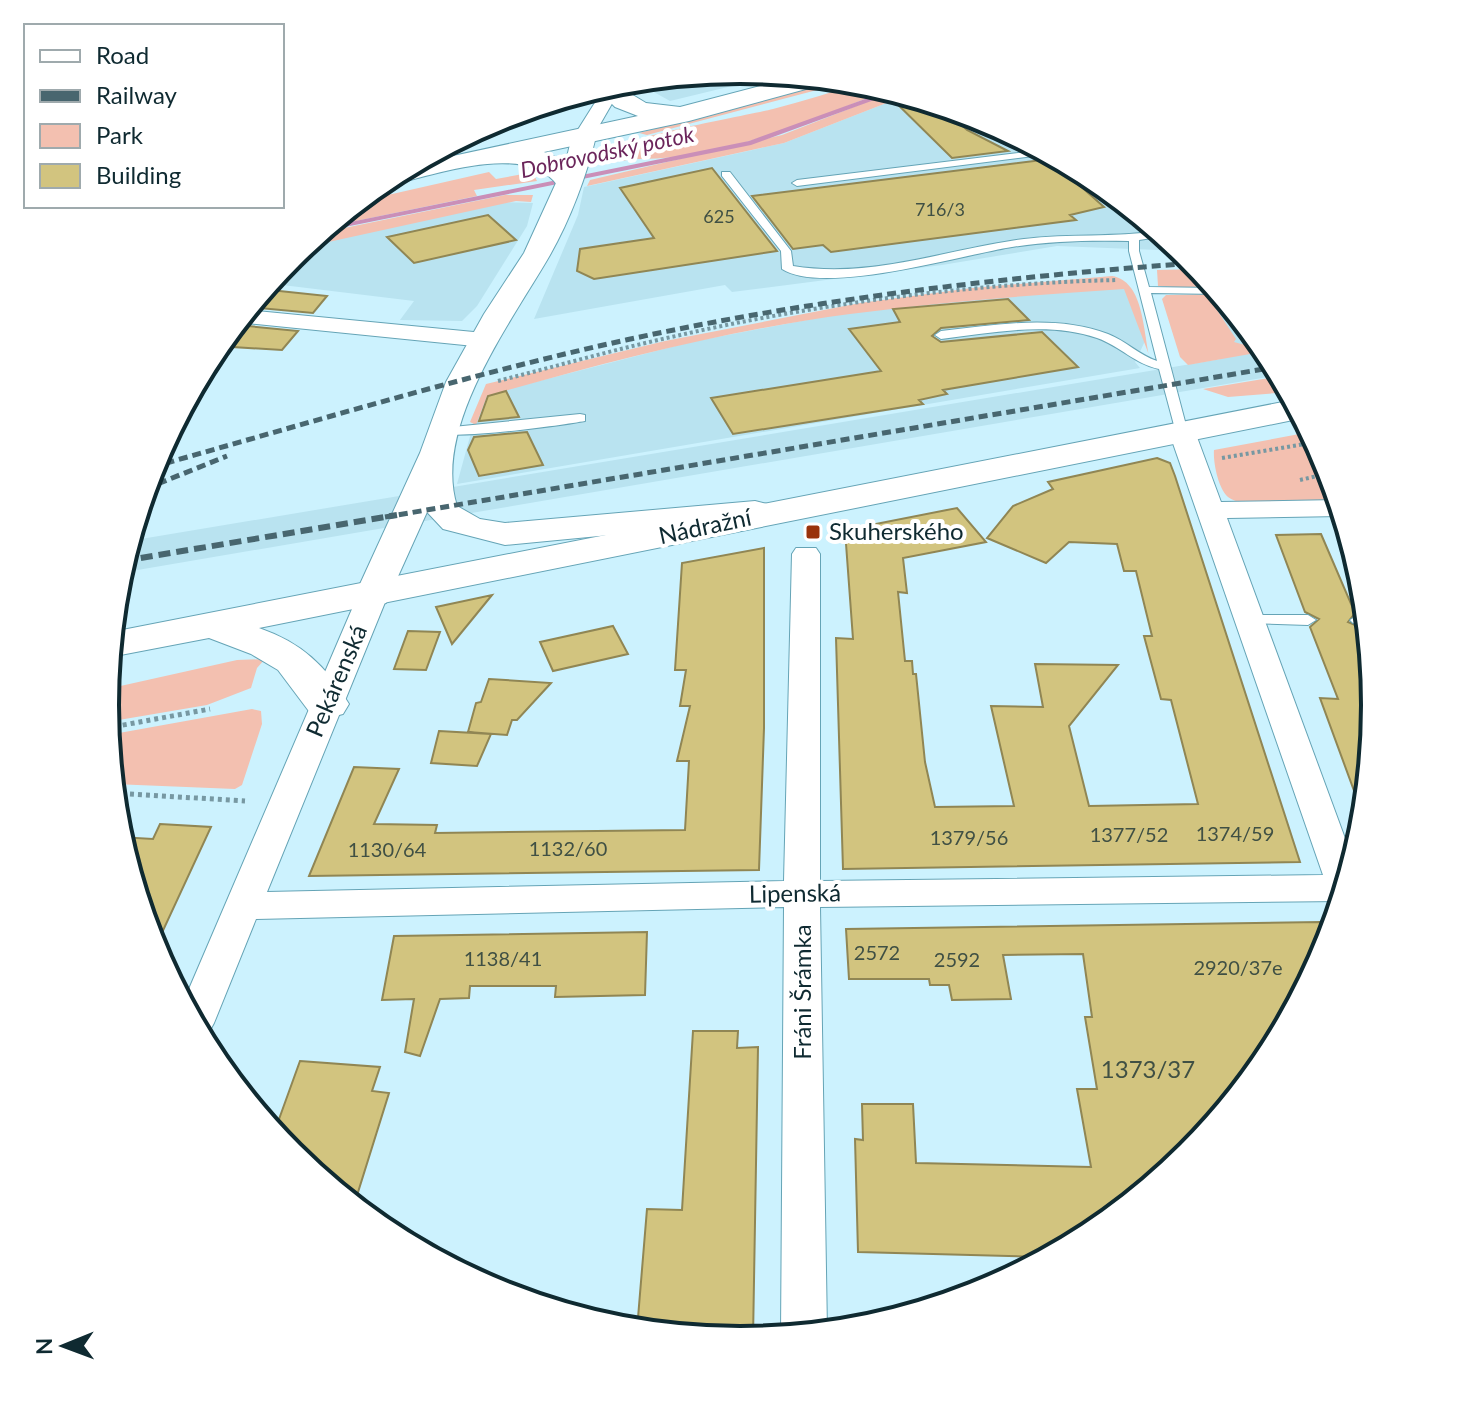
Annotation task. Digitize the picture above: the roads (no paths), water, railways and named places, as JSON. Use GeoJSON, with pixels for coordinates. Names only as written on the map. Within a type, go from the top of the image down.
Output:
{"type":"FeatureCollection","features":[{"type":"Feature","properties":{"kind":"main road"},"geometry":{"type":"LineString","coordinates":[[425,170],[689,113],[790,86]]}},
{"type":"Feature","properties":{"kind":"main road"},"geometry":{"type":"LineString","coordinates":[[618,96],[620,101],[641,110],[689,113]]}},
{"type":"Feature","properties":{"kind":"main road"},"geometry":{"type":"LineString","coordinates":[[498,155],[533,157],[567,178]]}},
{"type":"Feature","properties":{"kind":"main road","name":"Nádražní"},"geometry":{"type":"LineString","coordinates":[[122,643],[797,508],[1186,445],[1287,412]]}},
{"type":"Feature","properties":{"kind":"main road"},"geometry":{"type":"LineString","coordinates":[[212,625],[288,654],[313,677],[327,704]]}},
{"type":"Feature","properties":{"kind":"street","name":"Pekárenská"},"geometry":{"type":"LineString","coordinates":[[199,1010],[456,396],[484,340],[538,253],[584,136],[606,99]]}},
{"type":"Feature","properties":{"kind":"street"},"geometry":{"type":"LineString","coordinates":[[255,317],[484,340]]}},
{"type":"Feature","properties":{"kind":"street"},"geometry":{"type":"LineString","coordinates":[[439,442],[433,493],[439,508],[454,521],[491,532],[505,534],[797,508]]}},
{"type":"Feature","properties":{"kind":"street"},"geometry":{"type":"LineString","coordinates":[[1186,445],[1339,870]]}},
{"type":"Feature","properties":{"kind":"street"},"geometry":{"type":"LineString","coordinates":[[1209,510],[1329,508]]}},
{"type":"Feature","properties":{"kind":"street","name":"Fráni Šrámka"},"geometry":{"type":"LineString","coordinates":[[804,1323],[802,894],[806,554]]}},
{"type":"Feature","properties":{"kind":"street","name":"Lipenská"},"geometry":{"type":"LineString","coordinates":[[245,906],[1333,887]]}},
{"type":"Feature","properties":{"kind":"lane"},"geometry":{"type":"LineString","coordinates":[[797,183],[1027,154]]}},
{"type":"Feature","properties":{"kind":"lane"},"geometry":{"type":"LineString","coordinates":[[726,174],[786,251],[788,269],[819,276],[880,270],[1055,239],[1134,244],[1149,238]]}},
{"type":"Feature","properties":{"kind":"lane"},"geometry":{"type":"LineString","coordinates":[[1134,244],[1163,366],[1186,445]]}},
{"type":"Feature","properties":{"kind":"lane"},"geometry":{"type":"LineString","coordinates":[[1145,285],[1201,290]]}},
{"type":"Feature","properties":{"kind":"lane"},"geometry":{"type":"LineString","coordinates":[[941,335],[1048,325],[1103,336],[1150,365],[1163,366]]}},
{"type":"Feature","properties":{"kind":"lane"},"geometry":{"type":"LineString","coordinates":[[439,442],[528,421],[580,418]]}},
{"type":"Feature","properties":{"kind":"lane"},"geometry":{"type":"LineString","coordinates":[[1250,620],[1308,620]]}},
{"type":"Feature","properties":{"kind":"waterway","name":"Dobrovodský potok"},"geometry":{"type":"LineString","coordinates":[[346,225],[751,143],[872,99]]}},
{"type":"Feature","properties":{"kind":"railway"},"geometry":{"type":"LineString","coordinates":[[168,462],[507,368],[696,325],[909,291],[1177,264]]}},
{"type":"Feature","properties":{"kind":"railway"},"geometry":{"type":"LineString","coordinates":[[385,517],[1262,369]]}},
{"type":"Feature","properties":{"kind":"railway"},"geometry":{"type":"LineString","coordinates":[[160,483],[227,456]]}},
{"type":"Feature","properties":{"kind":"railway"},"geometry":{"type":"LineString","coordinates":[[137,559],[397,515]]}},
{"type":"Feature","properties":{"kind":"place","name":"Skuherského"},"geometry":{"type":"Point","coordinates":[813,532]}}]}
